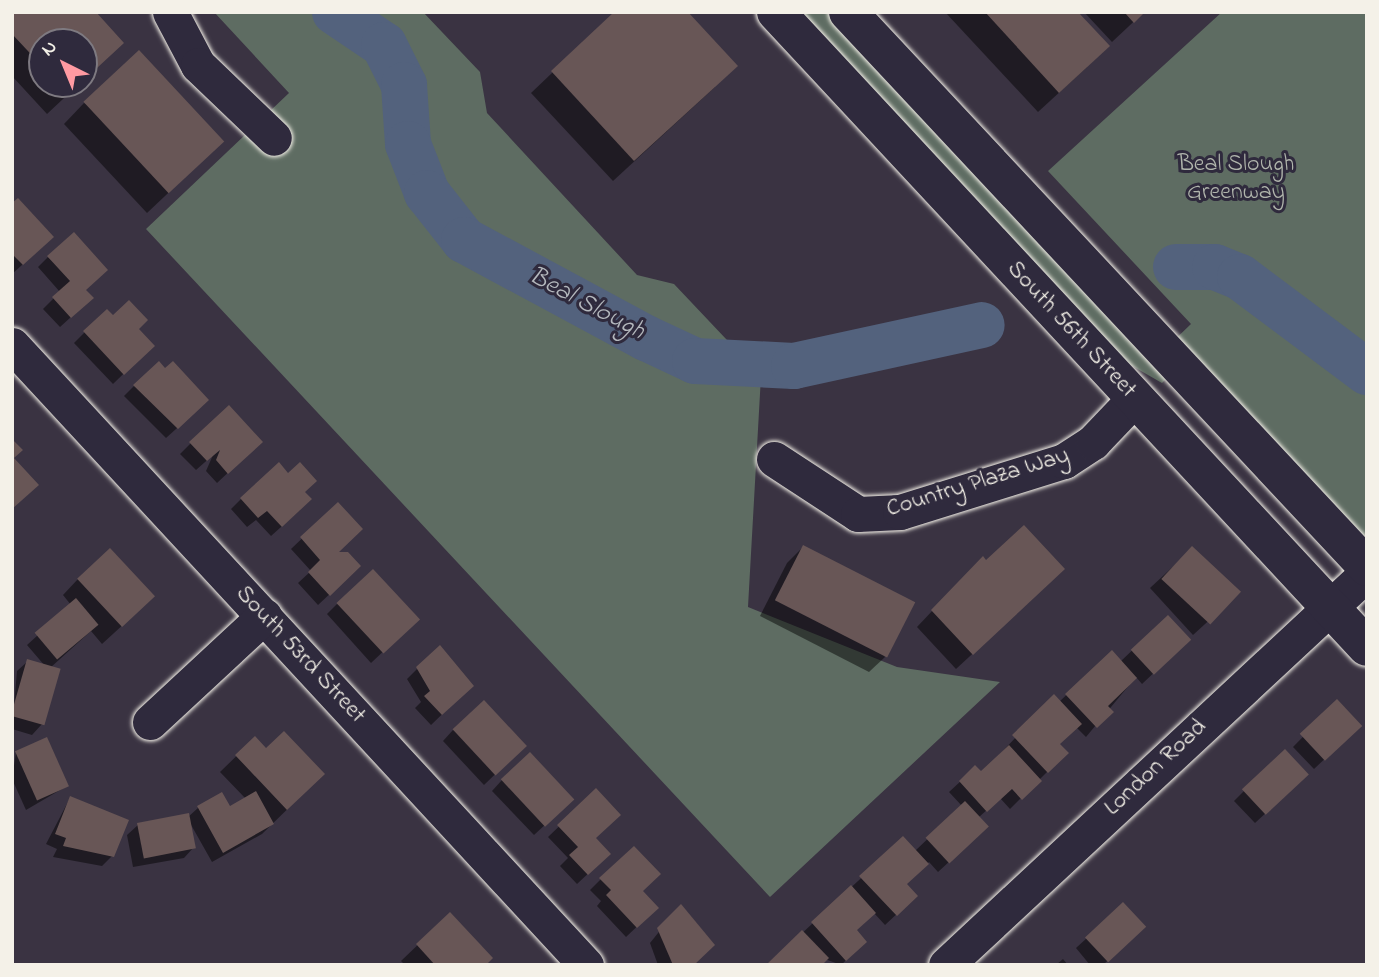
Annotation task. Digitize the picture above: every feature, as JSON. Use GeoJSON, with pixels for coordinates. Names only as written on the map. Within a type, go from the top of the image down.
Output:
{"type":"FeatureCollection","features":[{"type":"Feature","properties":{"kind":"main road","name":"South 56th Street"},"geometry":{"type":"LineString","coordinates":[[776,12],[1367,647]]}},
{"type":"Feature","properties":{"kind":"main road"},"geometry":{"type":"LineString","coordinates":[[848,12],[1367,567]]}},
{"type":"Feature","properties":{"kind":"street"},"geometry":{"type":"LineString","coordinates":[[170,12],[198,65],[274,138]]}},
{"type":"Feature","properties":{"kind":"street","name":"South 53rd Street"},"geometry":{"type":"LineString","coordinates":[[12,345],[586,965]]}},
{"type":"Feature","properties":{"kind":"street","name":"Country Plaza Way"},"geometry":{"type":"LineString","coordinates":[[774,459],[858,514],[900,513],[1063,461],[1093,442],[1135,398]]}},
{"type":"Feature","properties":{"kind":"street","name":"London Road"},"geometry":{"type":"LineString","coordinates":[[946,965],[1367,573]]}},
{"type":"Feature","properties":{"kind":"street"},"geometry":{"type":"LineString","coordinates":[[150,722],[264,616]]}},
{"type":"Feature","properties":{"kind":"green space"},"geometry":{"type":"Polygon","coordinates":[[[214,12],[423,12],[480,72],[487,113],[637,275],[674,284],[761,376],[748,607],[897,667],[1000,682],[770,897],[146,229],[289,93],[214,12]]]}},
{"type":"Feature","properties":{"kind":"green space"},"geometry":{"type":"Polygon","coordinates":[[[794,12],[826,12],[1167,378],[1162,383],[1127,363],[794,12]]]}},
{"type":"Feature","properties":{"kind":"green space","name":"Beal Slough Greenway"},"geometry":{"type":"Polygon","coordinates":[[[1222,12],[1367,12],[1367,534],[1350,549],[1164,350],[1191,324],[1048,171],[1222,12]]]}},
{"type":"Feature","properties":{"kind":"building"},"geometry":{"type":"Polygon","coordinates":[[[12,12],[96,12],[124,43],[98,67],[98,28],[28,28],[28,51],[12,34],[12,12]]]}},
{"type":"Feature","properties":{"kind":"building"},"geometry":{"type":"Polygon","coordinates":[[[614,12],[688,12],[738,66],[634,161],[551,71],[614,12]]]}},
{"type":"Feature","properties":{"kind":"building"},"geometry":{"type":"Polygon","coordinates":[[[985,12],[1078,12],[1110,46],[1059,93],[985,12]]]}},
{"type":"Feature","properties":{"kind":"building"},"geometry":{"type":"Polygon","coordinates":[[[1124,12],[1145,12],[1134,23],[1124,12]]]}},
{"type":"Feature","properties":{"kind":"building"},"geometry":{"type":"Polygon","coordinates":[[[139,50],[224,141],[169,193],[83,102],[88,98],[98,98],[98,88],[139,50]]]}},
{"type":"Feature","properties":{"kind":"building"},"geometry":{"type":"Polygon","coordinates":[[[18,198],[54,237],[23,265],[12,254],[12,203],[18,198]]]}},
{"type":"Feature","properties":{"kind":"building"},"geometry":{"type":"Polygon","coordinates":[[[74,232],[108,270],[86,290],[94,298],[71,318],[52,297],[70,281],[47,256],[74,232]]]}},
{"type":"Feature","properties":{"kind":"building"},"geometry":{"type":"Polygon","coordinates":[[[129,300],[148,320],[139,329],[155,346],[124,375],[83,331],[107,309],[113,315],[129,300]]]}},
{"type":"Feature","properties":{"kind":"building"},"geometry":{"type":"Polygon","coordinates":[[[159,361],[165,368],[173,361],[209,400],[178,429],[133,385],[159,361]]]}},
{"type":"Feature","properties":{"kind":"building"},"geometry":{"type":"Polygon","coordinates":[[[229,405],[263,442],[228,474],[216,460],[220,450],[207,461],[189,442],[229,405]]]}},
{"type":"Feature","properties":{"kind":"building"},"geometry":{"type":"Polygon","coordinates":[[[12,439],[23,450],[14,458],[39,485],[12,509],[12,439]]]}},
{"type":"Feature","properties":{"kind":"building"},"geometry":{"type":"Polygon","coordinates":[[[279,462],[288,473],[300,462],[317,481],[305,492],[312,499],[282,527],[267,511],[258,518],[240,498],[279,462]]]}},
{"type":"Feature","properties":{"kind":"building"},"geometry":{"type":"Polygon","coordinates":[[[338,502],[363,529],[339,552],[348,552],[361,566],[330,596],[308,572],[320,560],[300,537],[338,502]]]}},
{"type":"Feature","properties":{"kind":"building"},"geometry":{"type":"Polygon","coordinates":[[[1024,525],[1065,569],[973,655],[931,610],[983,556],[986,560],[1024,525]]]}},
{"type":"Feature","properties":{"kind":"building"},"geometry":{"type":"Polygon","coordinates":[[[803,545],[915,602],[887,657],[775,600],[803,545]]]}},
{"type":"Feature","properties":{"kind":"building"},"geometry":{"type":"Polygon","coordinates":[[[1192,546],[1241,592],[1210,625],[1161,579],[1192,546]]]}},
{"type":"Feature","properties":{"kind":"building"},"geometry":{"type":"Polygon","coordinates":[[[110,548],[155,596],[122,627],[77,579],[110,548]]]}},
{"type":"Feature","properties":{"kind":"building"},"geometry":{"type":"Polygon","coordinates":[[[373,569],[420,619],[383,654],[336,603],[373,569]]]}},
{"type":"Feature","properties":{"kind":"building"},"geometry":{"type":"Polygon","coordinates":[[[76,598],[98,625],[57,660],[35,633],[76,598]]]}},
{"type":"Feature","properties":{"kind":"building"},"geometry":{"type":"Polygon","coordinates":[[[1168,615],[1191,640],[1154,675],[1131,650],[1168,615]]]}},
{"type":"Feature","properties":{"kind":"building"},"geometry":{"type":"Polygon","coordinates":[[[440,645],[474,686],[442,715],[424,696],[430,691],[416,667],[440,645]]]}},
{"type":"Feature","properties":{"kind":"building"},"geometry":{"type":"Polygon","coordinates":[[[1112,650],[1137,678],[1108,706],[1114,712],[1097,728],[1065,694],[1112,650]]]}},
{"type":"Feature","properties":{"kind":"building"},"geometry":{"type":"Polygon","coordinates":[[[27,659],[61,669],[44,725],[12,716],[27,659]]]}},
{"type":"Feature","properties":{"kind":"building"},"geometry":{"type":"Polygon","coordinates":[[[1054,694],[1082,724],[1060,744],[1069,753],[1048,773],[1012,735],[1054,694]]]}},
{"type":"Feature","properties":{"kind":"building"},"geometry":{"type":"Polygon","coordinates":[[[1337,699],[1362,726],[1325,761],[1300,734],[1337,699]]]}},
{"type":"Feature","properties":{"kind":"building"},"geometry":{"type":"Polygon","coordinates":[[[484,700],[527,746],[496,775],[453,729],[484,700]]]}},
{"type":"Feature","properties":{"kind":"building"},"geometry":{"type":"Polygon","coordinates":[[[284,731],[325,774],[287,810],[235,755],[255,736],[266,748],[284,731]]]}},
{"type":"Feature","properties":{"kind":"building"},"geometry":{"type":"Polygon","coordinates":[[[47,737],[69,786],[37,801],[15,751],[47,737]]]}},
{"type":"Feature","properties":{"kind":"building"},"geometry":{"type":"Polygon","coordinates":[[[1009,745],[1042,781],[1022,800],[1012,789],[987,812],[959,781],[975,765],[981,771],[1009,745]]]}},
{"type":"Feature","properties":{"kind":"building"},"geometry":{"type":"Polygon","coordinates":[[[1285,749],[1309,775],[1266,815],[1242,789],[1285,749]]]}},
{"type":"Feature","properties":{"kind":"building"},"geometry":{"type":"Polygon","coordinates":[[[530,752],[574,800],[545,827],[501,779],[530,752]]]}},
{"type":"Feature","properties":{"kind":"building"},"geometry":{"type":"Polygon","coordinates":[[[596,788],[621,815],[596,838],[611,854],[588,875],[569,855],[578,847],[557,825],[596,788]]]}},
{"type":"Feature","properties":{"kind":"building"},"geometry":{"type":"Polygon","coordinates":[[[256,791],[274,824],[223,853],[197,806],[222,792],[230,806],[256,791]]]}},
{"type":"Feature","properties":{"kind":"building"},"geometry":{"type":"Polygon","coordinates":[[[70,796],[129,820],[114,857],[63,846],[66,838],[55,834],[70,796]]]}},
{"type":"Feature","properties":{"kind":"building"},"geometry":{"type":"Polygon","coordinates":[[[965,801],[989,827],[949,863],[926,838],[965,801]]]}},
{"type":"Feature","properties":{"kind":"building"},"geometry":{"type":"Polygon","coordinates":[[[189,813],[196,848],[144,858],[137,823],[189,813]]]}},
{"type":"Feature","properties":{"kind":"building"},"geometry":{"type":"Polygon","coordinates":[[[903,836],[929,864],[907,884],[918,896],[897,916],[859,876],[903,836]]]}},
{"type":"Feature","properties":{"kind":"building"},"geometry":{"type":"Polygon","coordinates":[[[634,846],[661,874],[643,891],[659,908],[637,928],[606,895],[611,890],[599,878],[634,846]]]}},
{"type":"Feature","properties":{"kind":"building"},"geometry":{"type":"Polygon","coordinates":[[[851,885],[876,913],[857,930],[867,942],[846,961],[811,922],[851,885]]]}},
{"type":"Feature","properties":{"kind":"building"},"geometry":{"type":"Polygon","coordinates":[[[1123,902],[1146,927],[1108,962],[1085,937],[1123,902]]]}},
{"type":"Feature","properties":{"kind":"building"},"geometry":{"type":"Polygon","coordinates":[[[681,904],[715,945],[694,965],[673,965],[657,928],[681,904]]]}},
{"type":"Feature","properties":{"kind":"building"},"geometry":{"type":"Polygon","coordinates":[[[450,912],[493,958],[486,965],[435,965],[416,944],[450,912]]]}},
{"type":"Feature","properties":{"kind":"building"},"geometry":{"type":"Polygon","coordinates":[[[802,930],[829,958],[822,965],[766,965],[802,930]]]}},
{"type":"Feature","properties":{"kind":"waterway","name":"Beal Slough"},"geometry":{"type":"LineString","coordinates":[[335,12],[384,45],[404,85],[408,144],[427,193],[464,240],[646,338],[695,361],[794,366],[982,325]]}},
{"type":"Feature","properties":{"kind":"waterway","name":"Beal Slough"},"geometry":{"type":"LineString","coordinates":[[1176,267],[1215,267],[1240,277],[1367,372]]}}]}
